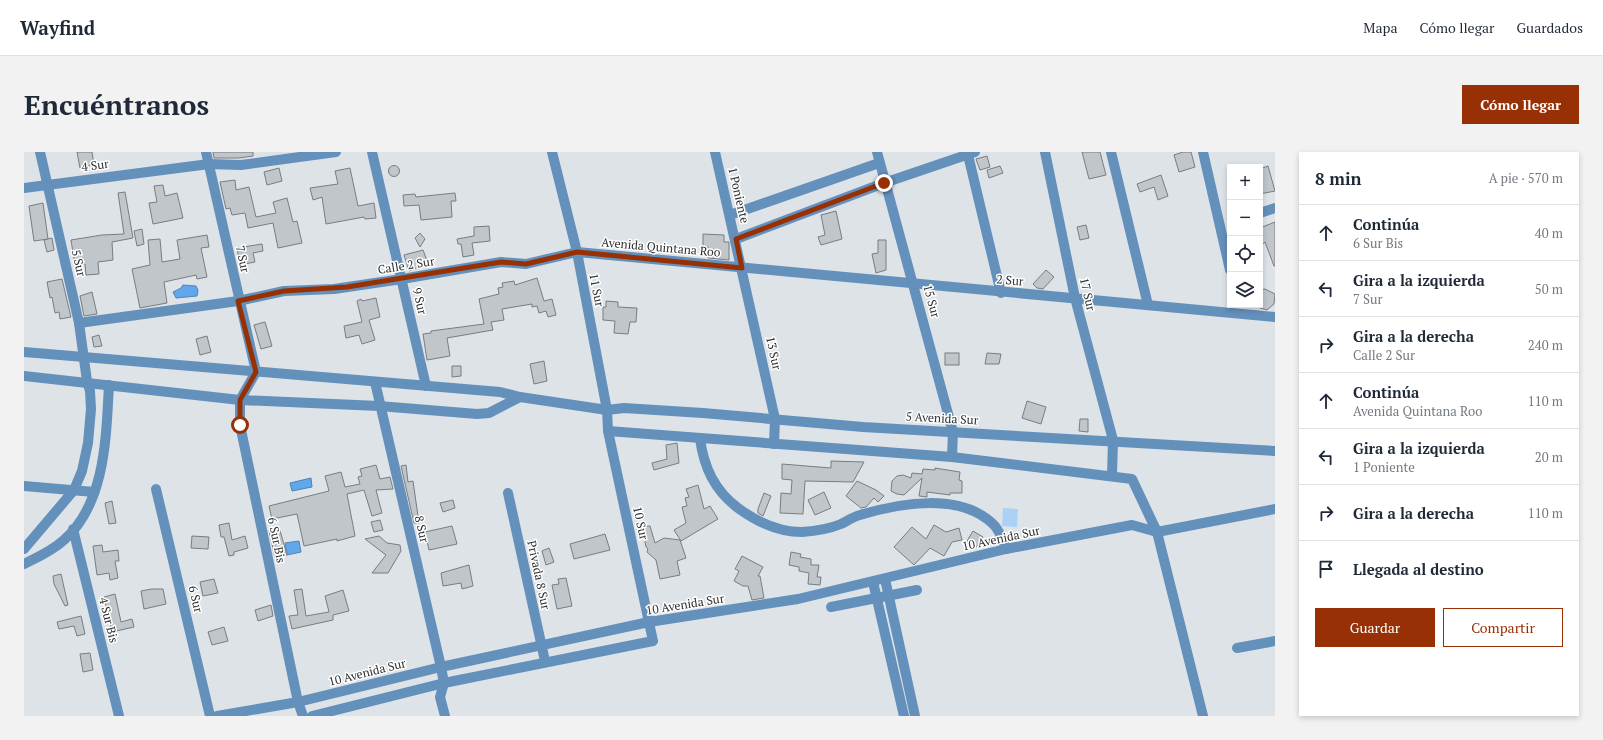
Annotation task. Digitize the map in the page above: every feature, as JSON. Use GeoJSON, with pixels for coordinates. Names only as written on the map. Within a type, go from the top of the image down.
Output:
{"type":"FeatureCollection","features":[{"type":"Feature","properties":{"kind":"street","name":"5 Sur"},"geometry":{"type":"LineString","coordinates":[[24,548],[74,490],[82,471],[88,443],[91,409],[90,391],[83,356],[79,322],[40,152]]}},
{"type":"Feature","properties":{"kind":"street","name":"7 Sur"},"geometry":{"type":"LineString","coordinates":[[206,152],[238,301],[256,372]]}},
{"type":"Feature","properties":{"kind":"street","name":"4 Sur"},"geometry":{"type":"LineString","coordinates":[[24,188],[209,164],[241,165],[336,152]]}},
{"type":"Feature","properties":{"kind":"street","name":"9 Sur"},"geometry":{"type":"LineString","coordinates":[[372,152],[426,386]]}},
{"type":"Feature","properties":{"kind":"street","name":"11 Sur"},"geometry":{"type":"LineString","coordinates":[[552,152],[577,252],[607,410]]}},
{"type":"Feature","properties":{"kind":"street","name":"1 Poniente"},"geometry":{"type":"LineString","coordinates":[[716,152],[742,268]]}},
{"type":"Feature","properties":{"kind":"street","name":"15 Sur"},"geometry":{"type":"LineString","coordinates":[[877,152],[884,183],[914,284],[953,432],[952,457]]}},
{"type":"Feature","properties":{"kind":"street","name":"17 Sur"},"geometry":{"type":"LineString","coordinates":[[1045,152],[1075,298],[1113,440],[1112,476]]}},
{"type":"Feature","properties":{"kind":"street"},"geometry":{"type":"LineString","coordinates":[[1111,152],[1148,305]]}},
{"type":"Feature","properties":{"kind":"street"},"geometry":{"type":"LineString","coordinates":[[1203,152],[1226,226],[1227,237]]}},
{"type":"Feature","properties":{"kind":"street"},"geometry":{"type":"LineString","coordinates":[[736,239],[884,183],[972,154],[1001,293]]}},
{"type":"Feature","properties":{"kind":"street"},"geometry":{"type":"LineString","coordinates":[[730,215],[879,163]]}},
{"type":"Feature","properties":{"kind":"street"},"geometry":{"type":"LineString","coordinates":[[1263,212],[1275,208]]}},
{"type":"Feature","properties":{"kind":"street","name":"Calle 2 Sur"},"geometry":{"type":"LineString","coordinates":[[79,322],[238,301],[284,291],[334,289],[402,280],[501,262],[526,264],[577,252]]}},
{"type":"Feature","properties":{"kind":"street","name":"Avenida Quintana Roo"},"geometry":{"type":"LineString","coordinates":[[577,252],[742,268]]}},
{"type":"Feature","properties":{"kind":"street","name":"2 Sur"},"geometry":{"type":"LineString","coordinates":[[742,268],[1001,293],[1148,305],[1238,309],[1275,317]]}},
{"type":"Feature","properties":{"kind":"street","name":"13 Sur"},"geometry":{"type":"LineString","coordinates":[[742,268],[775,419],[774,444]]}},
{"type":"Feature","properties":{"kind":"street","name":"5 Avenida Sur"},"geometry":{"type":"LineString","coordinates":[[24,352],[500,392],[520,397],[607,410],[624,408],[953,432],[1113,440],[1275,451]]}},
{"type":"Feature","properties":{"kind":"street","name":"6 Sur Bis"},"geometry":{"type":"LineString","coordinates":[[256,372],[240,400],[240,425],[298,702],[303,716]]}},
{"type":"Feature","properties":{"kind":"street"},"geometry":{"type":"LineString","coordinates":[[24,376],[87,381],[109,385],[240,400],[379,406],[489,413],[520,397]]}},
{"type":"Feature","properties":{"kind":"street","name":"8 Sur"},"geometry":{"type":"LineString","coordinates":[[375,382],[379,406],[441,667],[444,683],[440,697],[445,716]]}},
{"type":"Feature","properties":{"kind":"street"},"geometry":{"type":"LineString","coordinates":[[24,564],[45,554],[64,540],[80,521],[94,492],[100,475],[107,429],[109,385]]}},
{"type":"Feature","properties":{"kind":"street","name":"10 Sur"},"geometry":{"type":"LineString","coordinates":[[545,662],[653,641],[608,431],[607,410]]}},
{"type":"Feature","properties":{"kind":"street"},"geometry":{"type":"LineString","coordinates":[[608,431],[952,457],[1132,479],[1157,532],[1204,716]]}},
{"type":"Feature","properties":{"kind":"street"},"geometry":{"type":"LineString","coordinates":[[700,439],[707,471],[715,485],[736,507],[764,524],[786,531],[802,532],[826,529],[859,515],[899,506],[942,503],[982,515],[995,526],[1006,549]]}},
{"type":"Feature","properties":{"kind":"street"},"geometry":{"type":"LineString","coordinates":[[24,486],[94,492]]}},
{"type":"Feature","properties":{"kind":"street","name":"6 Sur"},"geometry":{"type":"LineString","coordinates":[[156,489],[210,716]]}},
{"type":"Feature","properties":{"kind":"street","name":"Privada 8 Sur"},"geometry":{"type":"LineString","coordinates":[[508,493],[545,662]]}},
{"type":"Feature","properties":{"kind":"street"},"geometry":{"type":"LineString","coordinates":[[1157,532],[1275,509]]}},
{"type":"Feature","properties":{"kind":"street","name":"10 Avenida Sur"},"geometry":{"type":"LineString","coordinates":[[217,716],[298,702],[441,667],[649,622],[798,599],[1006,549],[1132,525],[1157,532]]}},
{"type":"Feature","properties":{"kind":"street","name":"4 Sur Bis"},"geometry":{"type":"LineString","coordinates":[[73,530],[119,716]]}},
{"type":"Feature","properties":{"kind":"street"},"geometry":{"type":"LineString","coordinates":[[885,579],[915,716]]}},
{"type":"Feature","properties":{"kind":"street"},"geometry":{"type":"LineString","coordinates":[[873,582],[904,716]]}},
{"type":"Feature","properties":{"kind":"street"},"geometry":{"type":"LineString","coordinates":[[831,607],[917,590]]}},
{"type":"Feature","properties":{"kind":"street"},"geometry":{"type":"LineString","coordinates":[[1237,648],[1275,641]]}},
{"type":"Feature","properties":{"kind":"street"},"geometry":{"type":"LineString","coordinates":[[312,716],[444,683],[545,662]]}},
{"type":"Feature","properties":{"kind":"shaded area"},"geometry":{"type":"Polygon","coordinates":[[[1003,508],[1018,509],[1017,527],[1002,526],[1003,508]]]}},
{"type":"Feature","properties":{"kind":"water"},"geometry":{"type":"Polygon","coordinates":[[[183,285],[196,286],[198,290],[197,296],[176,298],[173,292],[181,288],[183,285]]]}},
{"type":"Feature","properties":{"kind":"water"},"geometry":{"type":"Polygon","coordinates":[[[311,478],[312,487],[292,491],[290,483],[311,478]]]}},
{"type":"Feature","properties":{"kind":"water"},"geometry":{"type":"Polygon","coordinates":[[[299,541],[301,552],[287,555],[285,543],[299,541]]]}},
{"type":"Feature","properties":{"kind":"building"},"geometry":{"type":"Polygon","coordinates":[[[77,152],[92,152],[94,165],[80,168],[77,152]]]}},
{"type":"Feature","properties":{"kind":"building"},"geometry":{"type":"Polygon","coordinates":[[[213,152],[253,152],[253,156],[239,158],[214,158],[213,152]]]}},
{"type":"Feature","properties":{"kind":"building"},"geometry":{"type":"Polygon","coordinates":[[[1082,152],[1100,152],[1106,175],[1089,179],[1082,152]]]}},
{"type":"Feature","properties":{"kind":"building"},"geometry":{"type":"Polygon","coordinates":[[[1183,152],[1191,152],[1195,167],[1179,172],[1174,155],[1183,152]]]}},
{"type":"Feature","properties":{"kind":"building"},"geometry":{"type":"Polygon","coordinates":[[[987,156],[990,167],[980,170],[976,159],[987,156]]]}},
{"type":"Feature","properties":{"kind":"building"},"geometry":{"type":"Polygon","coordinates":[[[392,166],[396,166],[398,167],[398,175],[392,176],[389,173],[389,169],[392,166]]]}},
{"type":"Feature","properties":{"kind":"building"},"geometry":{"type":"Polygon","coordinates":[[[1000,166],[1003,173],[989,178],[987,170],[1000,166]]]}},
{"type":"Feature","properties":{"kind":"building"},"geometry":{"type":"Polygon","coordinates":[[[1268,166],[1275,191],[1263,193],[1263,168],[1268,166]]]}},
{"type":"Feature","properties":{"kind":"building"},"geometry":{"type":"Polygon","coordinates":[[[279,168],[282,181],[267,185],[264,172],[279,168]]]}},
{"type":"Feature","properties":{"kind":"building"},"geometry":{"type":"Polygon","coordinates":[[[350,168],[358,206],[374,203],[376,218],[365,219],[364,217],[326,224],[322,197],[313,200],[310,188],[338,184],[335,171],[350,168]]]}},
{"type":"Feature","properties":{"kind":"building"},"geometry":{"type":"Polygon","coordinates":[[[1161,175],[1168,196],[1158,200],[1154,187],[1140,192],[1137,184],[1161,175]]]}},
{"type":"Feature","properties":{"kind":"building"},"geometry":{"type":"Polygon","coordinates":[[[235,180],[236,190],[249,187],[256,217],[276,213],[273,202],[287,198],[293,222],[297,221],[302,243],[278,248],[273,223],[248,228],[245,213],[232,215],[230,208],[226,209],[220,182],[235,180]]]}},
{"type":"Feature","properties":{"kind":"building"},"geometry":{"type":"Polygon","coordinates":[[[163,185],[165,196],[177,193],[183,218],[153,224],[149,203],[157,202],[154,186],[163,185]]]}},
{"type":"Feature","properties":{"kind":"building"},"geometry":{"type":"Polygon","coordinates":[[[125,192],[133,238],[112,242],[113,260],[98,262],[99,274],[86,275],[85,264],[75,265],[71,240],[102,235],[124,234],[118,193],[125,192]]]}},
{"type":"Feature","properties":{"kind":"building"},"geometry":{"type":"Polygon","coordinates":[[[455,193],[456,201],[451,201],[452,217],[421,220],[419,205],[404,206],[403,195],[415,194],[416,197],[455,193]]]}},
{"type":"Feature","properties":{"kind":"building"},"geometry":{"type":"Polygon","coordinates":[[[43,203],[48,239],[34,241],[29,206],[43,203]]]}},
{"type":"Feature","properties":{"kind":"building"},"geometry":{"type":"Polygon","coordinates":[[[836,211],[842,239],[821,245],[818,237],[825,235],[821,215],[836,211]]]}},
{"type":"Feature","properties":{"kind":"building"},"geometry":{"type":"Polygon","coordinates":[[[1275,222],[1275,266],[1265,242],[1263,244],[1263,227],[1275,222]]]}},
{"type":"Feature","properties":{"kind":"building"},"geometry":{"type":"Polygon","coordinates":[[[1086,225],[1089,238],[1080,240],[1077,227],[1086,225]]]}},
{"type":"Feature","properties":{"kind":"building"},"geometry":{"type":"Polygon","coordinates":[[[489,226],[490,241],[472,243],[474,255],[463,257],[461,244],[458,244],[457,239],[474,236],[474,227],[489,226]]]}},
{"type":"Feature","properties":{"kind":"building"},"geometry":{"type":"Polygon","coordinates":[[[142,229],[144,244],[137,246],[134,231],[142,229]]]}},
{"type":"Feature","properties":{"kind":"building"},"geometry":{"type":"Polygon","coordinates":[[[420,233],[425,239],[420,247],[415,238],[420,233]]]}},
{"type":"Feature","properties":{"kind":"building"},"geometry":{"type":"Polygon","coordinates":[[[703,234],[724,235],[724,242],[729,242],[729,260],[708,258],[708,247],[703,247],[703,234]]]}},
{"type":"Feature","properties":{"kind":"building"},"geometry":{"type":"Polygon","coordinates":[[[207,235],[209,247],[201,248],[207,277],[197,279],[196,275],[164,282],[167,303],[140,308],[132,269],[150,265],[148,240],[160,239],[162,262],[180,259],[177,240],[207,235]]]}},
{"type":"Feature","properties":{"kind":"building"},"geometry":{"type":"Polygon","coordinates":[[[52,238],[54,250],[47,252],[44,240],[52,238]]]}},
{"type":"Feature","properties":{"kind":"building"},"geometry":{"type":"Polygon","coordinates":[[[878,240],[886,240],[886,270],[876,273],[872,254],[878,253],[878,240]]]}},
{"type":"Feature","properties":{"kind":"building"},"geometry":{"type":"Polygon","coordinates":[[[262,244],[263,251],[253,253],[255,262],[240,265],[237,248],[262,244]]]}},
{"type":"Feature","properties":{"kind":"building"},"geometry":{"type":"Polygon","coordinates":[[[423,250],[428,263],[409,271],[404,255],[423,250]]]}},
{"type":"Feature","properties":{"kind":"building"},"geometry":{"type":"Polygon","coordinates":[[[1046,270],[1054,277],[1043,289],[1037,288],[1033,284],[1046,270]]]}},
{"type":"Feature","properties":{"kind":"building"},"geometry":{"type":"Polygon","coordinates":[[[537,278],[544,301],[552,299],[556,315],[548,317],[546,311],[539,313],[537,306],[532,307],[532,304],[502,309],[504,320],[491,322],[493,330],[447,338],[450,356],[427,360],[423,334],[431,333],[431,331],[484,324],[479,299],[499,294],[498,288],[503,287],[502,283],[514,281],[515,285],[537,278]]]}},
{"type":"Feature","properties":{"kind":"building"},"geometry":{"type":"Polygon","coordinates":[[[62,279],[71,317],[60,319],[59,312],[55,313],[47,282],[62,279]]]}},
{"type":"Feature","properties":{"kind":"building"},"geometry":{"type":"Polygon","coordinates":[[[1263,289],[1275,294],[1274,304],[1267,310],[1260,308],[1263,308],[1263,289]]]}},
{"type":"Feature","properties":{"kind":"building"},"geometry":{"type":"Polygon","coordinates":[[[92,292],[97,314],[84,316],[80,296],[92,292]]]}},
{"type":"Feature","properties":{"kind":"building"},"geometry":{"type":"Polygon","coordinates":[[[376,298],[380,317],[369,320],[375,340],[362,344],[359,335],[346,338],[344,326],[362,322],[357,301],[361,299],[362,301],[376,298]]]}},
{"type":"Feature","properties":{"kind":"building"},"geometry":{"type":"Polygon","coordinates":[[[606,301],[618,302],[618,307],[637,308],[636,322],[630,322],[628,334],[614,333],[615,321],[603,320],[603,307],[606,307],[606,301]]]}},
{"type":"Feature","properties":{"kind":"building"},"geometry":{"type":"Polygon","coordinates":[[[265,322],[272,346],[261,349],[254,325],[265,322]]]}},
{"type":"Feature","properties":{"kind":"building"},"geometry":{"type":"Polygon","coordinates":[[[99,335],[102,346],[94,347],[92,337],[99,335]]]}},
{"type":"Feature","properties":{"kind":"building"},"geometry":{"type":"Polygon","coordinates":[[[207,336],[211,352],[200,355],[196,339],[207,336]]]}},
{"type":"Feature","properties":{"kind":"building"},"geometry":{"type":"Polygon","coordinates":[[[945,353],[959,353],[959,365],[945,365],[945,353]]]}},
{"type":"Feature","properties":{"kind":"building"},"geometry":{"type":"Polygon","coordinates":[[[987,353],[1001,354],[999,364],[985,364],[987,353]]]}},
{"type":"Feature","properties":{"kind":"building"},"geometry":{"type":"Polygon","coordinates":[[[544,361],[547,381],[534,384],[530,364],[544,361]]]}},
{"type":"Feature","properties":{"kind":"building"},"geometry":{"type":"Polygon","coordinates":[[[452,366],[461,366],[461,376],[452,377],[452,366]]]}},
{"type":"Feature","properties":{"kind":"building"},"geometry":{"type":"Polygon","coordinates":[[[1027,401],[1046,407],[1041,424],[1022,418],[1027,401]]]}},
{"type":"Feature","properties":{"kind":"building"},"geometry":{"type":"Polygon","coordinates":[[[1080,419],[1088,419],[1088,432],[1079,431],[1080,419]]]}},
{"type":"Feature","properties":{"kind":"building"},"geometry":{"type":"Polygon","coordinates":[[[677,443],[679,463],[654,470],[652,463],[667,459],[666,445],[677,443]]]}},
{"type":"Feature","properties":{"kind":"building"},"geometry":{"type":"Polygon","coordinates":[[[831,461],[864,462],[853,482],[805,481],[803,514],[780,513],[781,493],[791,494],[792,480],[782,479],[782,464],[831,468],[831,461]]]}},
{"type":"Feature","properties":{"kind":"building"},"geometry":{"type":"Polygon","coordinates":[[[376,465],[380,479],[390,477],[393,489],[376,490],[382,513],[372,516],[364,490],[347,494],[355,536],[337,541],[337,539],[304,546],[297,514],[272,519],[269,506],[329,491],[325,476],[341,472],[345,487],[360,484],[358,477],[362,476],[360,469],[376,465]]]}},
{"type":"Feature","properties":{"kind":"building"},"geometry":{"type":"Polygon","coordinates":[[[406,465],[408,482],[413,481],[419,523],[414,523],[401,466],[406,465]]]}},
{"type":"Feature","properties":{"kind":"building"},"geometry":{"type":"Polygon","coordinates":[[[935,468],[960,472],[959,480],[962,481],[962,493],[950,493],[950,495],[927,492],[927,497],[919,496],[922,478],[904,495],[891,491],[892,481],[897,476],[903,475],[911,478],[912,473],[922,474],[923,469],[935,470],[935,468]]]}},
{"type":"Feature","properties":{"kind":"building"},"geometry":{"type":"Polygon","coordinates":[[[857,481],[876,490],[884,496],[878,502],[874,498],[866,507],[861,508],[846,496],[857,481]]]}},
{"type":"Feature","properties":{"kind":"building"},"geometry":{"type":"Polygon","coordinates":[[[698,485],[704,509],[710,506],[718,519],[681,541],[674,530],[686,523],[682,507],[687,506],[685,498],[689,497],[686,489],[698,485]]]}},
{"type":"Feature","properties":{"kind":"building"},"geometry":{"type":"Polygon","coordinates":[[[824,492],[831,508],[815,515],[808,500],[824,492]]]}},
{"type":"Feature","properties":{"kind":"building"},"geometry":{"type":"Polygon","coordinates":[[[764,493],[771,496],[763,516],[758,513],[758,509],[764,493]]]}},
{"type":"Feature","properties":{"kind":"building"},"geometry":{"type":"Polygon","coordinates":[[[453,500],[455,508],[443,512],[440,503],[453,500]]]}},
{"type":"Feature","properties":{"kind":"building"},"geometry":{"type":"Polygon","coordinates":[[[112,501],[116,523],[109,524],[105,503],[112,501]]]}},
{"type":"Feature","properties":{"kind":"building"},"geometry":{"type":"Polygon","coordinates":[[[380,520],[383,530],[374,532],[371,522],[380,520]]]}},
{"type":"Feature","properties":{"kind":"building"},"geometry":{"type":"Polygon","coordinates":[[[229,523],[232,540],[245,536],[248,548],[234,552],[234,555],[229,556],[224,537],[221,537],[219,525],[229,523]]]}},
{"type":"Feature","properties":{"kind":"building"},"geometry":{"type":"Polygon","coordinates":[[[934,525],[946,532],[959,528],[962,540],[952,542],[944,556],[930,548],[914,565],[894,547],[912,527],[926,539],[934,525]]]}},
{"type":"Feature","properties":{"kind":"building"},"geometry":{"type":"Polygon","coordinates":[[[452,526],[457,544],[429,550],[425,532],[452,526]]]}},
{"type":"Feature","properties":{"kind":"building"},"geometry":{"type":"Polygon","coordinates":[[[650,526],[655,543],[664,538],[680,540],[686,558],[677,561],[680,575],[660,579],[656,560],[647,552],[648,549],[640,527],[650,526]]]}},
{"type":"Feature","properties":{"kind":"building"},"geometry":{"type":"Polygon","coordinates":[[[279,527],[287,555],[275,558],[269,530],[279,527]]]}},
{"type":"Feature","properties":{"kind":"building"},"geometry":{"type":"Polygon","coordinates":[[[973,531],[983,537],[977,547],[967,541],[973,531]]]}},
{"type":"Feature","properties":{"kind":"building"},"geometry":{"type":"Polygon","coordinates":[[[605,534],[610,550],[574,559],[570,544],[605,534]]]}},
{"type":"Feature","properties":{"kind":"building"},"geometry":{"type":"Polygon","coordinates":[[[192,536],[209,537],[208,549],[191,548],[192,536]]]}},
{"type":"Feature","properties":{"kind":"building"},"geometry":{"type":"Polygon","coordinates":[[[379,536],[387,543],[400,545],[401,551],[388,573],[372,573],[386,555],[365,539],[379,536]]]}},
{"type":"Feature","properties":{"kind":"building"},"geometry":{"type":"Polygon","coordinates":[[[102,545],[103,552],[118,550],[119,561],[115,561],[118,578],[110,580],[109,573],[97,575],[93,546],[102,545]]]}},
{"type":"Feature","properties":{"kind":"building"},"geometry":{"type":"Polygon","coordinates":[[[549,548],[554,562],[546,565],[542,551],[549,548]]]}},
{"type":"Feature","properties":{"kind":"building"},"geometry":{"type":"Polygon","coordinates":[[[791,552],[801,554],[800,557],[811,559],[811,565],[819,565],[817,577],[821,577],[820,585],[808,584],[809,573],[799,571],[799,567],[789,565],[791,552]]]}},
{"type":"Feature","properties":{"kind":"building"},"geometry":{"type":"Polygon","coordinates":[[[742,556],[763,567],[758,576],[760,576],[764,598],[752,600],[748,586],[743,586],[734,581],[739,571],[735,569],[742,556]]]}},
{"type":"Feature","properties":{"kind":"building"},"geometry":{"type":"Polygon","coordinates":[[[469,565],[473,586],[462,589],[461,583],[443,586],[441,573],[469,565]]]}},
{"type":"Feature","properties":{"kind":"building"},"geometry":{"type":"Polygon","coordinates":[[[61,574],[68,605],[65,606],[54,584],[53,576],[61,574]]]}},
{"type":"Feature","properties":{"kind":"building"},"geometry":{"type":"Polygon","coordinates":[[[566,578],[572,606],[557,609],[552,585],[559,584],[558,579],[566,578]]]}},
{"type":"Feature","properties":{"kind":"building"},"geometry":{"type":"Polygon","coordinates":[[[214,579],[218,593],[203,596],[200,582],[214,579]]]}},
{"type":"Feature","properties":{"kind":"building"},"geometry":{"type":"Polygon","coordinates":[[[163,589],[166,604],[144,609],[141,591],[163,589]]]}},
{"type":"Feature","properties":{"kind":"building"},"geometry":{"type":"Polygon","coordinates":[[[302,589],[306,616],[329,612],[325,596],[343,590],[349,611],[333,615],[333,620],[292,629],[289,616],[298,615],[294,590],[302,589]]]}},
{"type":"Feature","properties":{"kind":"building"},"geometry":{"type":"Polygon","coordinates":[[[115,594],[121,622],[132,619],[134,627],[112,632],[104,597],[115,594]]]}},
{"type":"Feature","properties":{"kind":"building"},"geometry":{"type":"Polygon","coordinates":[[[271,605],[273,616],[258,621],[255,610],[271,605]]]}},
{"type":"Feature","properties":{"kind":"building"},"geometry":{"type":"Polygon","coordinates":[[[81,616],[85,634],[77,636],[74,626],[59,629],[57,622],[81,616]]]}},
{"type":"Feature","properties":{"kind":"building"},"geometry":{"type":"Polygon","coordinates":[[[224,627],[228,641],[212,645],[208,632],[224,627]]]}},
{"type":"Feature","properties":{"kind":"building"},"geometry":{"type":"Polygon","coordinates":[[[90,653],[93,670],[83,672],[80,654],[90,653]]]}},
{"type":"Feature","properties":{"kind":"route"},"geometry":{"type":"LineString","coordinates":[[240,425],[240,400],[256,372],[238,301],[284,291],[334,289],[402,280],[501,262],[526,264],[577,252],[742,268],[736,239],[884,183]]}}]}
